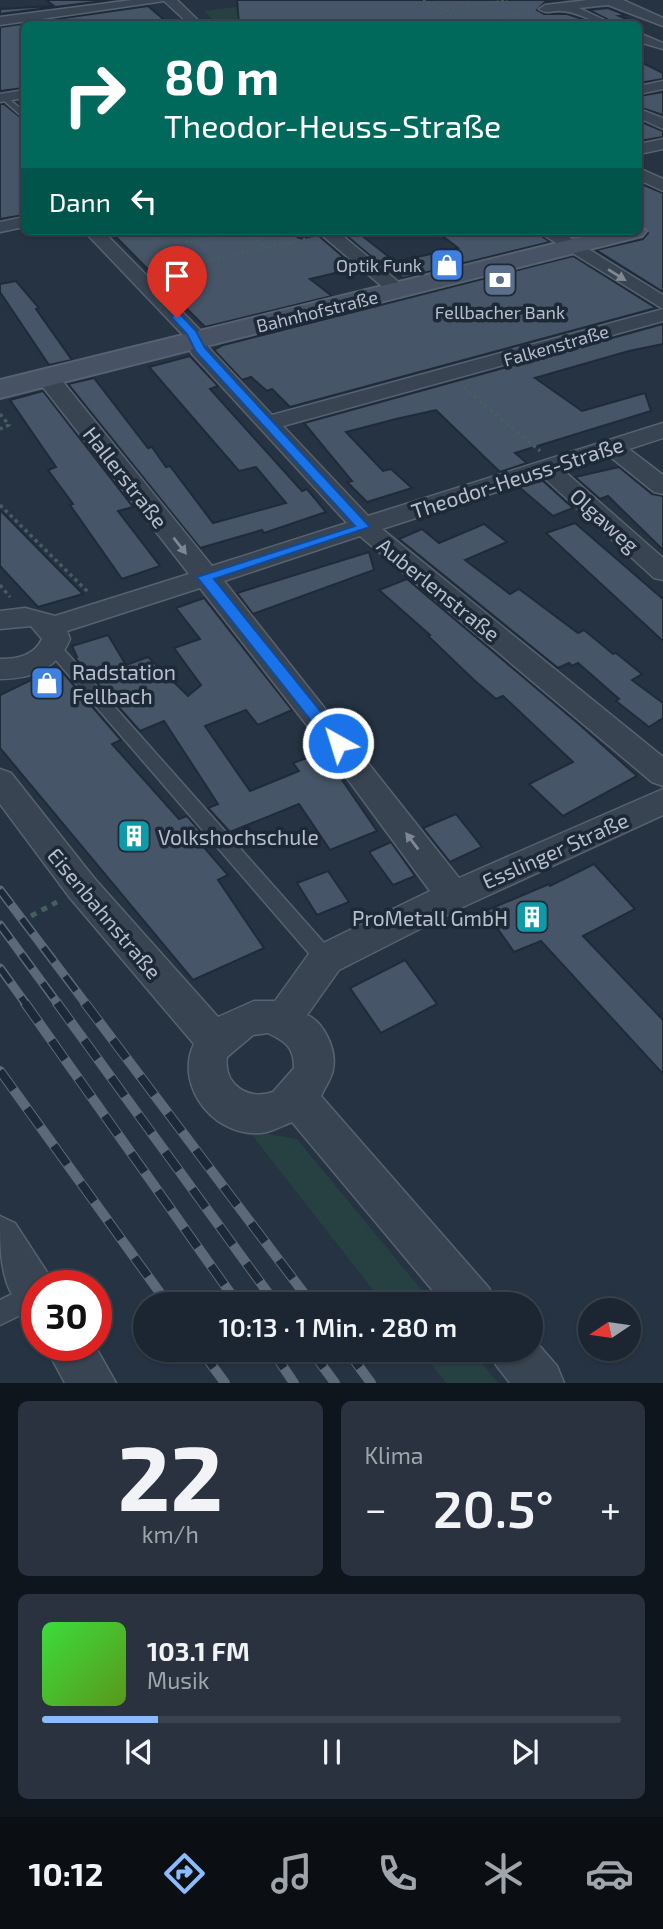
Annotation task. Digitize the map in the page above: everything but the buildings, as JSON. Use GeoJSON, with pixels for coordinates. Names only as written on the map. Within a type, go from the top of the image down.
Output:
{"type":"FeatureCollection","features":[{"type":"Feature","properties":{"kind":"street"},"geometry":{"type":"LineString","coordinates":[[29,0],[55,21]]}},
{"type":"Feature","properties":{"kind":"street"},"geometry":{"type":"LineString","coordinates":[[0,21],[159,0]]}},
{"type":"Feature","properties":{"kind":"street"},"geometry":{"type":"LineString","coordinates":[[170,0],[193,21]]}},
{"type":"Feature","properties":{"kind":"street"},"geometry":{"type":"LineString","coordinates":[[544,5],[562,6],[611,0],[663,22]]}},
{"type":"Feature","properties":{"kind":"street"},"geometry":{"type":"LineString","coordinates":[[562,6],[600,21]]}},
{"type":"Feature","properties":{"kind":"street"},"geometry":{"type":"LineString","coordinates":[[643,13],[663,10]]}},
{"type":"Feature","properties":{"kind":"street"},"geometry":{"type":"LineString","coordinates":[[642,39],[660,46]]}},
{"type":"Feature","properties":{"kind":"street"},"geometry":{"type":"LineString","coordinates":[[642,89],[663,85]]}},
{"type":"Feature","properties":{"kind":"street"},"geometry":{"type":"LineString","coordinates":[[2,98],[21,95]]}},
{"type":"Feature","properties":{"kind":"street"},"geometry":{"type":"LineString","coordinates":[[642,114],[663,124]]}},
{"type":"Feature","properties":{"kind":"street"},"geometry":{"type":"LineString","coordinates":[[642,148],[663,144]]}},
{"type":"Feature","properties":{"kind":"street"},"geometry":{"type":"LineString","coordinates":[[642,175],[663,186]]}},
{"type":"Feature","properties":{"kind":"street"},"geometry":{"type":"LineString","coordinates":[[0,227],[21,223]]}},
{"type":"Feature","properties":{"kind":"street","name":"Auberlenstraße"},"geometry":{"type":"LineString","coordinates":[[97,235],[197,341],[200,350],[364,527],[663,774]]}},
{"type":"Feature","properties":{"kind":"street"},"geometry":{"type":"LineString","coordinates":[[331,235],[381,281]]}},
{"type":"Feature","properties":{"kind":"street"},"geometry":{"type":"LineString","coordinates":[[552,235],[663,303]]}},
{"type":"Feature","properties":{"kind":"street","name":"Bahnhofstraße"},"geometry":{"type":"LineString","coordinates":[[0,388],[197,341],[381,281],[571,247],[618,235]]}},
{"type":"Feature","properties":{"kind":"street","name":"Falkenstraße"},"geometry":{"type":"LineString","coordinates":[[270,423],[449,376],[663,315]]}},
{"type":"Feature","properties":{"kind":"street","name":"Hallerstraße"},"geometry":{"type":"LineString","coordinates":[[47,377],[338,743],[453,896]]}},
{"type":"Feature","properties":{"kind":"street","name":"Theodor-Heuss-Straße"},"geometry":{"type":"LineString","coordinates":[[52,637],[205,577],[663,430]]}},
{"type":"Feature","properties":{"kind":"street"},"geometry":{"type":"LineString","coordinates":[[612,446],[663,487]]}},
{"type":"Feature","properties":{"kind":"street","name":"Olgaweg"},"geometry":{"type":"LineString","coordinates":[[552,466],[663,572]]}},
{"type":"Feature","properties":{"kind":"street"},"geometry":{"type":"LineString","coordinates":[[0,669],[24,667],[36,662],[52,637],[28,617],[5,609]]}},
{"type":"Feature","properties":{"kind":"street","name":"Eisenbahnstraße"},"geometry":{"type":"LineString","coordinates":[[0,781],[82,888],[215,1041]]}},
{"type":"Feature","properties":{"kind":"street","name":"Esslinger Straße"},"geometry":{"type":"LineString","coordinates":[[285,1020],[294,1000],[326,959],[453,896],[663,801]]}},
{"type":"Feature","properties":{"kind":"street"},"geometry":{"type":"LineString","coordinates":[[254,1017],[285,1020],[300,1029],[315,1056],[314,1072],[308,1087],[298,1099],[266,1113],[233,1107],[220,1097],[211,1084],[207,1070],[215,1041],[238,1022],[254,1017]]}},
{"type":"Feature","properties":{"kind":"street"},"geometry":{"type":"LineString","coordinates":[[298,1099],[464,1292]]}},
{"type":"Feature","properties":{"kind":"street"},"geometry":{"type":"LineString","coordinates":[[0,1238],[21,1293]]}},
{"type":"Feature","properties":{"kind":"street"},"geometry":{"type":"LineString","coordinates":[[78,1361],[92,1383]]}},
{"type":"Feature","properties":{"kind":"street"},"geometry":{"type":"LineString","coordinates":[[523,1362],[540,1383]]}},
{"type":"Feature","properties":{"kind":"lane"},"geometry":{"type":"LineString","coordinates":[[2,98],[21,114]]}},
{"type":"Feature","properties":{"kind":"lane"},"geometry":{"type":"LineString","coordinates":[[52,637],[326,959]]}},
{"type":"Feature","properties":{"kind":"path"},"geometry":{"type":"LineString","coordinates":[[423,0],[471,21]]}},
{"type":"Feature","properties":{"kind":"path"},"geometry":{"type":"LineString","coordinates":[[447,10],[507,0]]}},
{"type":"Feature","properties":{"kind":"path"},"geometry":{"type":"LineString","coordinates":[[483,21],[544,5]]}},
{"type":"Feature","properties":{"kind":"path"},"geometry":{"type":"LineString","coordinates":[[186,243],[221,235]]}},
{"type":"Feature","properties":{"kind":"path"},"geometry":{"type":"LineString","coordinates":[[250,235],[266,248]]}},
{"type":"Feature","properties":{"kind":"path"},"geometry":{"type":"LineString","coordinates":[[132,271],[189,258],[202,262],[316,235]]}},
{"type":"Feature","properties":{"kind":"path"},"geometry":{"type":"LineString","coordinates":[[449,376],[552,466]]}},
{"type":"Feature","properties":{"kind":"path"},"geometry":{"type":"LineString","coordinates":[[0,414],[9,425],[0,429]]}},
{"type":"Feature","properties":{"kind":"path"},"geometry":{"type":"LineString","coordinates":[[0,505],[94,599]]}},
{"type":"Feature","properties":{"kind":"path"},"geometry":{"type":"LineString","coordinates":[[0,585],[5,609]]}},
{"type":"Feature","properties":{"kind":"path"},"geometry":{"type":"LineString","coordinates":[[31,916],[61,900]]}},
{"type":"Feature","properties":{"kind":"green space"},"geometry":{"type":"Polygon","coordinates":[[[243,6],[266,21],[215,21],[204,11],[243,6]]]}},
{"type":"Feature","properties":{"kind":"green space"},"geometry":{"type":"Polygon","coordinates":[[[249,1131],[297,1139],[423,1292],[375,1292],[249,1131]]]}},
{"type":"Feature","properties":{"kind":"green space"},"geometry":{"type":"Polygon","coordinates":[[[430,1362],[481,1362],[498,1383],[446,1383],[430,1362]]]}},
{"type":"Feature","properties":{"kind":"railway"},"geometry":{"type":"LineString","coordinates":[[0,890],[86,1004]]}},
{"type":"Feature","properties":{"kind":"railway"},"geometry":{"type":"LineString","coordinates":[[0,925],[58,1004]]}},
{"type":"Feature","properties":{"kind":"railway"},"geometry":{"type":"LineString","coordinates":[[0,968],[26,1004]]}},
{"type":"Feature","properties":{"kind":"railway"},"geometry":{"type":"LineString","coordinates":[[25,1003],[230,1292]]}},
{"type":"Feature","properties":{"kind":"railway"},"geometry":{"type":"LineString","coordinates":[[57,1003],[267,1292]]}},
{"type":"Feature","properties":{"kind":"railway"},"geometry":{"type":"LineString","coordinates":[[85,1003],[303,1292]]}},
{"type":"Feature","properties":{"kind":"railway"},"geometry":{"type":"LineString","coordinates":[[0,1071],[159,1292]]}},
{"type":"Feature","properties":{"kind":"railway"},"geometry":{"type":"LineString","coordinates":[[210,1362],[225,1383]]}},
{"type":"Feature","properties":{"kind":"railway"},"geometry":{"type":"LineString","coordinates":[[280,1362],[294,1383]]}},
{"type":"Feature","properties":{"kind":"railway"},"geometry":{"type":"LineString","coordinates":[[320,1362],[335,1383]]}},
{"type":"Feature","properties":{"kind":"railway"},"geometry":{"type":"LineString","coordinates":[[356,1362],[371,1383]]}},
{"type":"Feature","properties":{"kind":"place","name":"Optik Funk"},"geometry":{"type":"Point","coordinates":[447,265]}},
{"type":"Feature","properties":{"kind":"place","name":"Fellbacher Bank"},"geometry":{"type":"Point","coordinates":[500,280]}},
{"type":"Feature","properties":{"kind":"place","name":"Radstation Fellbach"},"geometry":{"type":"Point","coordinates":[47,683]}},
{"type":"Feature","properties":{"kind":"place","name":"Volkshochschule"},"geometry":{"type":"Point","coordinates":[134,836]}},
{"type":"Feature","properties":{"kind":"place","name":"ProMetall GmbH"},"geometry":{"type":"Point","coordinates":[532,917]}},
{"type":"Feature","properties":{"kind":"route"},"geometry":{"type":"LineString","coordinates":[[177,318],[192,333],[200,350],[364,527],[205,577],[338,743]]}}]}
